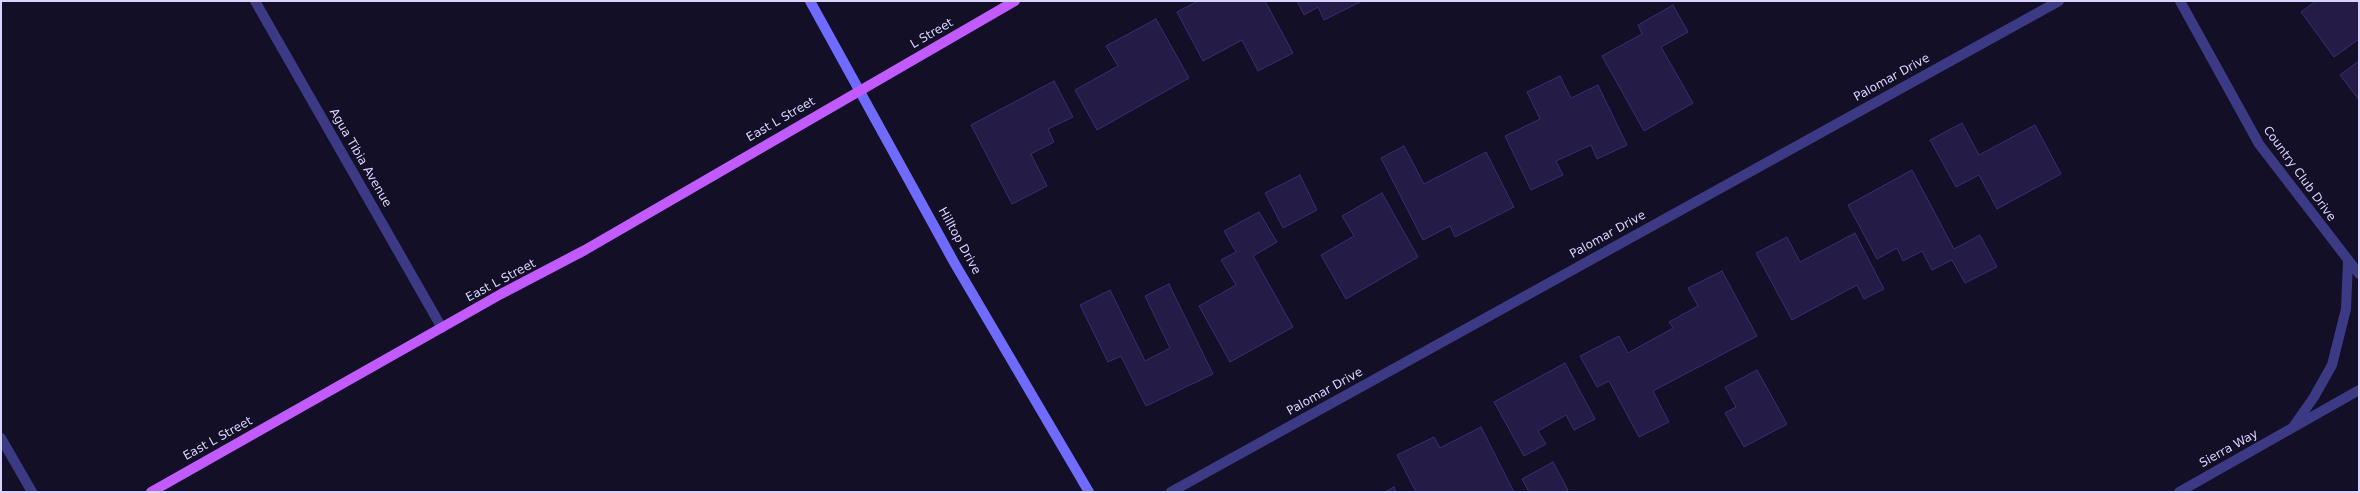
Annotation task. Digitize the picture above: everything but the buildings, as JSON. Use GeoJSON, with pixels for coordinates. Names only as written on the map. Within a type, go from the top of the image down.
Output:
{"type":"FeatureCollection","features":[{"type":"Feature","properties":{"kind":"main road","name":"Hilltop Drive"},"geometry":{"type":"LineString","coordinates":[[810,1],[861,90],[956,264],[1088,492]]}},
{"type":"Feature","properties":{"kind":"main road","name":"L Street"},"geometry":{"type":"LineString","coordinates":[[861,90],[1015,1]]}},
{"type":"Feature","properties":{"kind":"main road","name":"East L Street"},"geometry":{"type":"LineString","coordinates":[[151,492],[584,250],[861,90]]}},
{"type":"Feature","properties":{"kind":"street","name":"Agua Tibia Avenue"},"geometry":{"type":"LineString","coordinates":[[255,1],[442,328]]}},
{"type":"Feature","properties":{"kind":"street","name":"Palomar Drive"},"geometry":{"type":"LineString","coordinates":[[1171,492],[2058,1]]}},
{"type":"Feature","properties":{"kind":"street","name":"Country Club Drive"},"geometry":{"type":"LineString","coordinates":[[2180,1],[2259,144],[2348,262],[2359,274]]}},
{"type":"Feature","properties":{"kind":"street","name":"Sierra Way"},"geometry":{"type":"LineString","coordinates":[[2292,428],[2314,397],[2332,365],[2346,309],[2348,262]]}},
{"type":"Feature","properties":{"kind":"street","name":"Sierra Way"},"geometry":{"type":"LineString","coordinates":[[2179,492],[2359,390]]}},
{"type":"Feature","properties":{"kind":"street"},"geometry":{"type":"LineString","coordinates":[[1,438],[32,492]]}}]}
